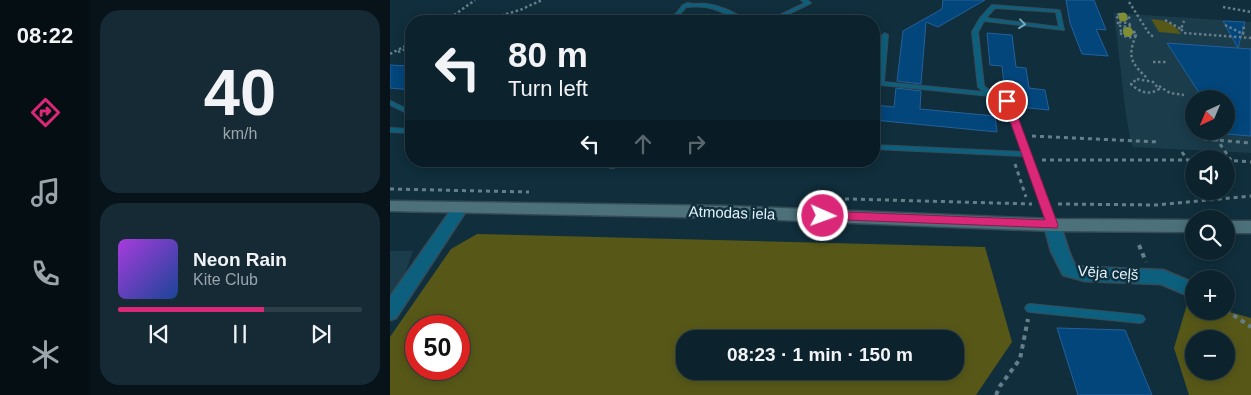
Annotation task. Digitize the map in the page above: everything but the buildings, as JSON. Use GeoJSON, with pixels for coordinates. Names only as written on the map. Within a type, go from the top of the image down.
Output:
{"type":"FeatureCollection","features":[{"type":"Feature","properties":{"kind":"main road","name":"Atmodas iela"},"geometry":{"type":"LineString","coordinates":[[390,206],[728,212],[1052,225],[1185,226]]}},
{"type":"Feature","properties":{"kind":"main road"},"geometry":{"type":"LineString","coordinates":[[1235,227],[1251,227]]}},
{"type":"Feature","properties":{"kind":"street"},"geometry":{"type":"LineString","coordinates":[[390,312],[461,207]]}},
{"type":"Feature","properties":{"kind":"street","name":"Vēja ceļš"},"geometry":{"type":"LineString","coordinates":[[1052,225],[1059,251],[1069,270],[1085,274],[1163,277],[1185,287]]}},
{"type":"Feature","properties":{"kind":"lane"},"geometry":{"type":"LineString","coordinates":[[677,15],[685,6],[700,0]]}},
{"type":"Feature","properties":{"kind":"lane"},"geometry":{"type":"LineString","coordinates":[[783,15],[809,3],[803,0]]}},
{"type":"Feature","properties":{"kind":"lane"},"geometry":{"type":"LineString","coordinates":[[685,6],[700,4],[715,6],[733,15]]}},
{"type":"Feature","properties":{"kind":"lane"},"geometry":{"type":"LineString","coordinates":[[982,19],[1062,29],[1058,11],[994,6],[982,19],[975,32],[981,87],[1007,101],[1052,225]]}},
{"type":"Feature","properties":{"kind":"lane"},"geometry":{"type":"LineString","coordinates":[[885,35],[881,83],[991,94]]}},
{"type":"Feature","properties":{"kind":"lane"},"geometry":{"type":"LineString","coordinates":[[390,103],[405,110]]}},
{"type":"Feature","properties":{"kind":"lane"},"geometry":{"type":"LineString","coordinates":[[390,130],[405,131]]}},
{"type":"Feature","properties":{"kind":"lane"},"geometry":{"type":"LineString","coordinates":[[880,147],[1026,156]]}},
{"type":"Feature","properties":{"kind":"lane"},"geometry":{"type":"LineString","coordinates":[[1030,308],[1140,319]]}},
{"type":"Feature","properties":{"kind":"path"},"geometry":{"type":"LineString","coordinates":[[454,15],[475,0]]}},
{"type":"Feature","properties":{"kind":"path"},"geometry":{"type":"LineString","coordinates":[[503,15],[542,0]]}},
{"type":"Feature","properties":{"kind":"path"},"geometry":{"type":"LineString","coordinates":[[1129,2],[1150,34],[1156,37]]}},
{"type":"Feature","properties":{"kind":"path"},"geometry":{"type":"LineString","coordinates":[[1223,7],[1251,12]]}},
{"type":"Feature","properties":{"kind":"path"},"geometry":{"type":"LineString","coordinates":[[1140,18],[1129,19],[1136,34],[1130,51],[1130,58],[1134,65],[1150,81],[1170,93],[1184,95]]}},
{"type":"Feature","properties":{"kind":"path"},"geometry":{"type":"LineString","coordinates":[[1165,20],[1181,29],[1184,33],[1251,38]]}},
{"type":"Feature","properties":{"kind":"path"},"geometry":{"type":"LineString","coordinates":[[1181,29],[1184,21]]}},
{"type":"Feature","properties":{"kind":"path"},"geometry":{"type":"LineString","coordinates":[[1121,22],[1131,25],[1126,28],[1117,24],[1121,22]]}},
{"type":"Feature","properties":{"kind":"path"},"geometry":{"type":"LineString","coordinates":[[1225,24],[1247,38]]}},
{"type":"Feature","properties":{"kind":"path"},"geometry":{"type":"LineString","coordinates":[[1243,34],[1244,25]]}},
{"type":"Feature","properties":{"kind":"path"},"geometry":{"type":"LineString","coordinates":[[1126,29],[1136,34],[1127,36],[1119,32],[1126,29]]}},
{"type":"Feature","properties":{"kind":"path"},"geometry":{"type":"LineString","coordinates":[[1207,35],[1211,40]]}},
{"type":"Feature","properties":{"kind":"path"},"geometry":{"type":"LineString","coordinates":[[390,54],[405,46]]}},
{"type":"Feature","properties":{"kind":"path"},"geometry":{"type":"LineString","coordinates":[[390,54],[405,50]]}},
{"type":"Feature","properties":{"kind":"path"},"geometry":{"type":"LineString","coordinates":[[1153,62],[1166,62]]}},
{"type":"Feature","properties":{"kind":"path"},"geometry":{"type":"LineString","coordinates":[[1150,81],[1137,79],[1131,84],[1135,89],[1147,93],[1158,91],[1157,85]]}},
{"type":"Feature","properties":{"kind":"path"},"geometry":{"type":"LineString","coordinates":[[1020,135],[1159,142]]}},
{"type":"Feature","properties":{"kind":"path"},"geometry":{"type":"LineString","coordinates":[[1204,140],[1251,143]]}},
{"type":"Feature","properties":{"kind":"path"},"geometry":{"type":"LineString","coordinates":[[1217,141],[1222,150]]}},
{"type":"Feature","properties":{"kind":"path"},"geometry":{"type":"LineString","coordinates":[[1182,152],[1185,157]]}},
{"type":"Feature","properties":{"kind":"path"},"geometry":{"type":"LineString","coordinates":[[1026,156],[1045,161],[1185,160]]}},
{"type":"Feature","properties":{"kind":"path"},"geometry":{"type":"LineString","coordinates":[[1235,161],[1251,162]]}},
{"type":"Feature","properties":{"kind":"path"},"geometry":{"type":"LineString","coordinates":[[390,189],[530,192]]}},
{"type":"Feature","properties":{"kind":"path"},"geometry":{"type":"LineString","coordinates":[[808,198],[1156,205],[1251,196]]}},
{"type":"Feature","properties":{"kind":"path"},"geometry":{"type":"LineString","coordinates":[[996,395],[1000,386],[1020,359],[1030,308]]}},
{"type":"Feature","properties":{"kind":"path"},"geometry":{"type":"LineString","coordinates":[[1235,316],[1251,327]]}},
{"type":"Feature","properties":{"kind":"shaded area"},"geometry":{"type":"Polygon","coordinates":[[[1114,13],[1251,22],[1251,153],[1235,152],[1235,150],[1133,147],[1130,139],[1114,13]]]}},
{"type":"Feature","properties":{"kind":"shaded area"},"geometry":{"type":"Polygon","coordinates":[[[1151,19],[1168,22],[1181,34],[1159,32],[1151,19]]]}},
{"type":"Feature","properties":{"kind":"shaded area"},"geometry":{"type":"Polygon","coordinates":[[[477,234],[985,247],[1012,342],[976,395],[390,395],[390,337],[405,315],[405,380],[470,380],[470,315],[405,315],[451,249],[477,234]]]}},
{"type":"Feature","properties":{"kind":"shaded area"},"geometry":{"type":"Polygon","coordinates":[[[390,251],[413,251],[396,299],[390,307],[390,251]]]}},
{"type":"Feature","properties":{"kind":"shaded area"},"geometry":{"type":"Polygon","coordinates":[[[1185,311],[1185,320],[1235,320],[1235,314],[1251,318],[1251,395],[1189,395],[1174,348],[1185,311]]]}},
{"type":"Feature","properties":{"kind":"route"},"geometry":{"type":"LineString","coordinates":[[823,216],[1052,225],[1007,101]]}}]}
